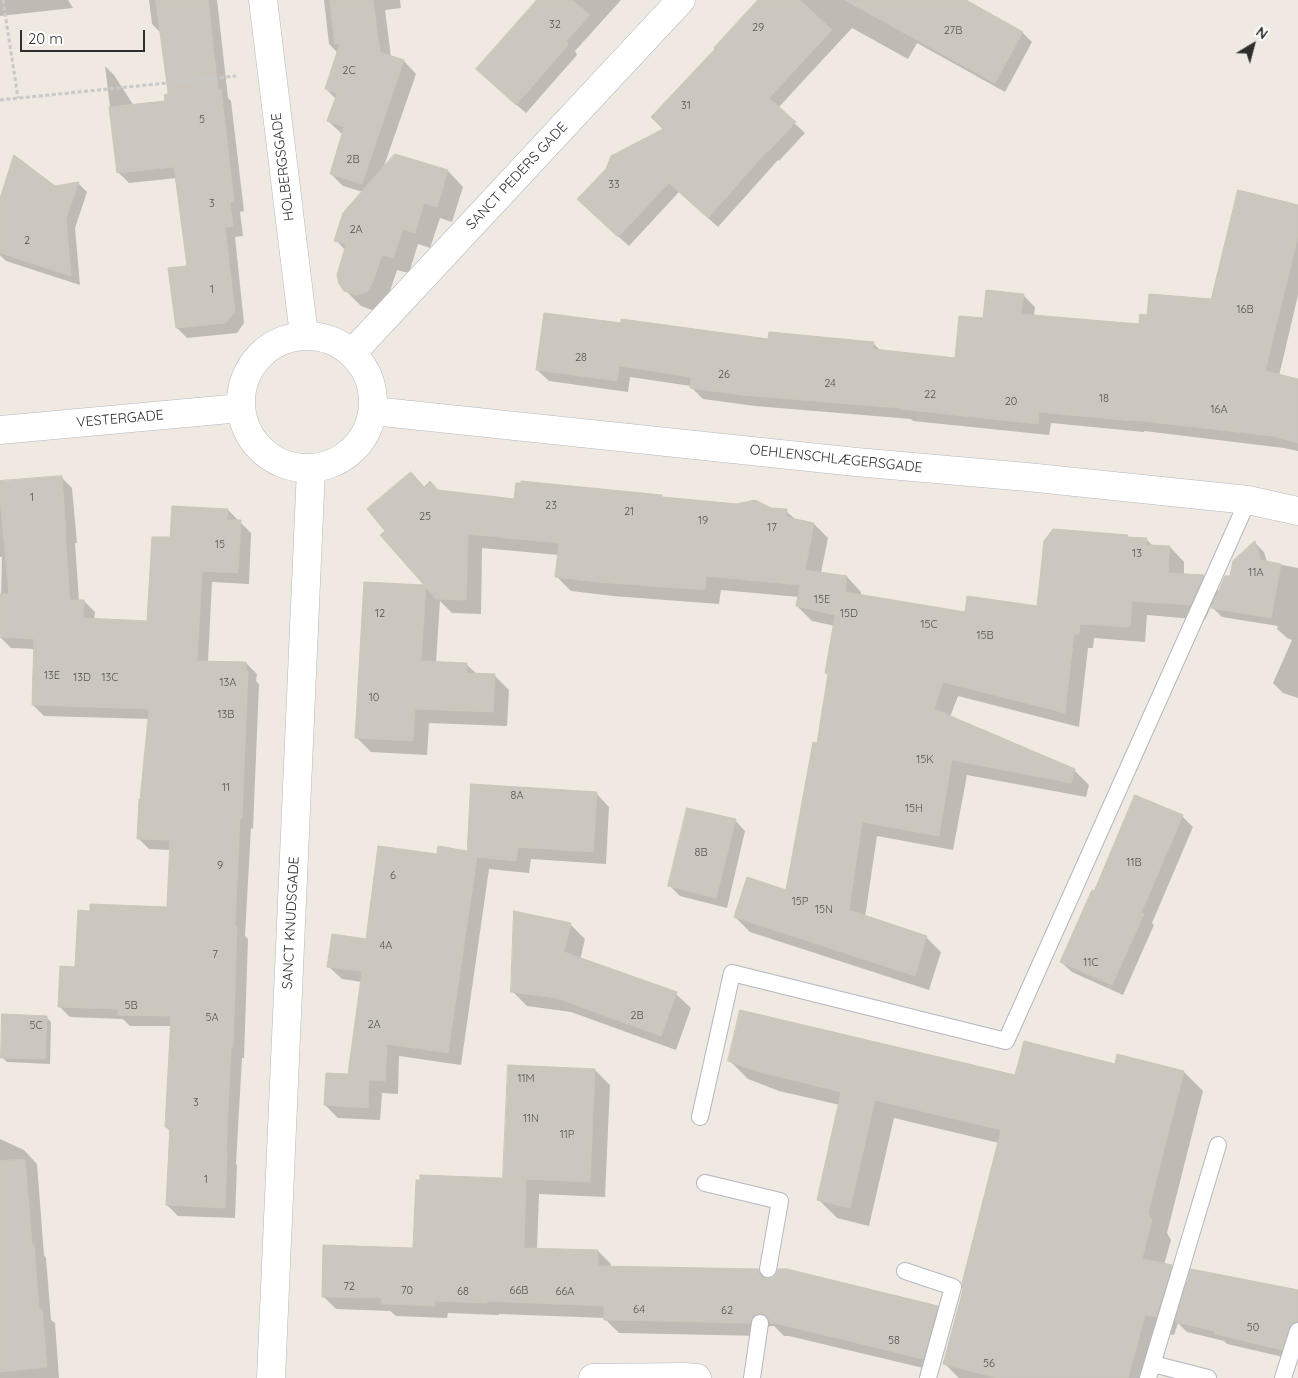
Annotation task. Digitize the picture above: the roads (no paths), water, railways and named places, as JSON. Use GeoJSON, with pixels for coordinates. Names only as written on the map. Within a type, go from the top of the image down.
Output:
{"type":"FeatureCollection","features":[{"type":"Feature","properties":{"kind":"street","name":"HOLBERGSGADE"},"geometry":{"type":"LineString","coordinates":[[263,0],[304,334]]}},
{"type":"Feature","properties":{"kind":"street","name":"SANCT PEDERS GADE"},"geometry":{"type":"LineString","coordinates":[[353,352],[681,0]]}},
{"type":"Feature","properties":{"kind":"street"},"geometry":{"type":"LineString","coordinates":[[304,334],[321,336],[338,342],[353,352],[366,369],[373,390],[373,411],[366,433],[352,451],[333,464],[311,469],[285,465],[263,452],[247,432],[240,408],[243,381],[256,358],[278,341],[304,334]]}},
{"type":"Feature","properties":{"kind":"street","name":"VESTERGADE"},"geometry":{"type":"LineString","coordinates":[[0,430],[240,408]]}},
{"type":"Feature","properties":{"kind":"street","name":"OEHLENSCHLÆGERSGADE"},"geometry":{"type":"LineString","coordinates":[[373,411],[856,462],[1027,477],[1248,500],[1298,511]]}},
{"type":"Feature","properties":{"kind":"street","name":"SANCT KNUDSGADE"},"geometry":{"type":"LineString","coordinates":[[271,1378],[311,469]]}},
{"type":"Feature","properties":{"kind":"street"},"geometry":{"type":"LineString","coordinates":[[593,1378],[696,1378]]}},
{"type":"Feature","properties":{"kind":"lane"},"geometry":{"type":"LineString","coordinates":[[700,1118],[732,973],[1006,1041],[1248,500]]}},
{"type":"Feature","properties":{"kind":"lane"},"geometry":{"type":"LineString","coordinates":[[1208,1378],[1151,1371],[1218,1145]]}},
{"type":"Feature","properties":{"kind":"lane"},"geometry":{"type":"LineString","coordinates":[[706,1183],[780,1200],[768,1269]]}},
{"type":"Feature","properties":{"kind":"lane"},"geometry":{"type":"LineString","coordinates":[[905,1271],[952,1286],[928,1378]]}},
{"type":"Feature","properties":{"kind":"lane"},"geometry":{"type":"LineString","coordinates":[[752,1378],[760,1324]]}},
{"type":"Feature","properties":{"kind":"lane"},"geometry":{"type":"LineString","coordinates":[[1283,1378],[1298,1331]]}}]}
